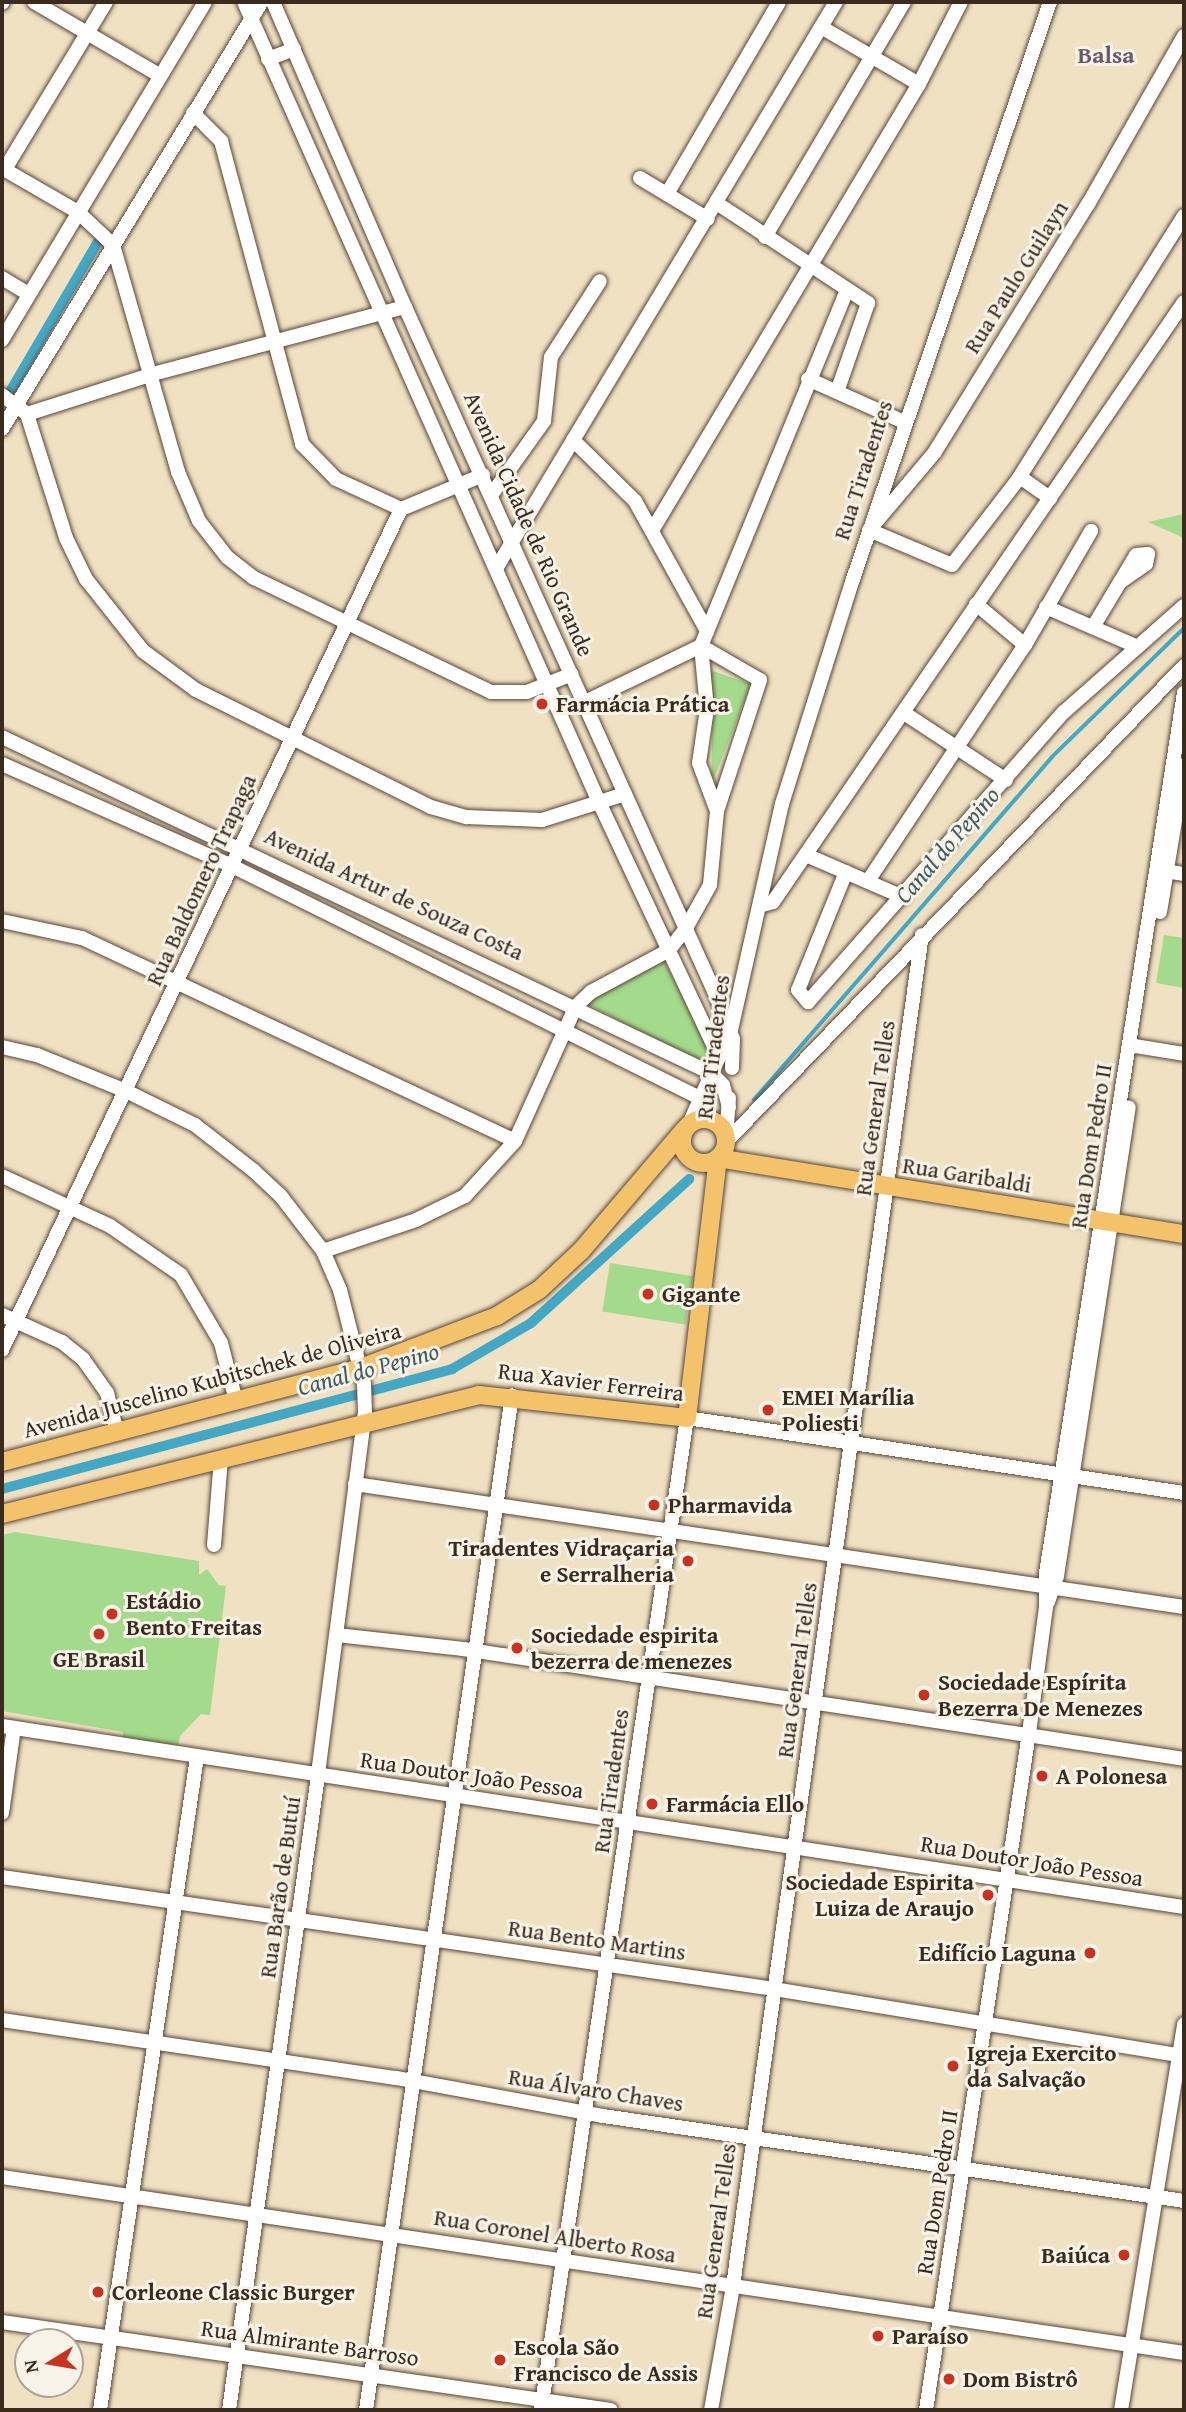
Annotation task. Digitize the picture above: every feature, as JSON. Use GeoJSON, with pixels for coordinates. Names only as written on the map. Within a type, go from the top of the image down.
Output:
{"type":"FeatureCollection","features":[{"type":"Feature","properties":{"kind":"main road"},"geometry":{"type":"LineString","coordinates":[[708,1119],[720,1126],[724,1147],[701,1163],[690,1157],[683,1147],[687,1127],[708,1119]]}},
{"type":"Feature","properties":{"kind":"main road","name":"Avenida Juscelino Kubitschek de Oliveira"},"geometry":{"type":"LineString","coordinates":[[2,1462],[236,1401],[363,1376],[497,1316],[539,1290],[581,1251],[687,1127]]}},
{"type":"Feature","properties":{"kind":"main road","name":"Rua Garibaldi"},"geometry":{"type":"LineString","coordinates":[[724,1147],[742,1163],[1184,1234]]}},
{"type":"Feature","properties":{"kind":"main road","name":"Rua Tiradentes"},"geometry":{"type":"LineString","coordinates":[[687,1418],[724,1147]]}},
{"type":"Feature","properties":{"kind":"main road","name":"Rua Xavier Ferreira"},"geometry":{"type":"LineString","coordinates":[[2,1514],[221,1458],[364,1417],[479,1395],[512,1395],[687,1418]]}},
{"type":"Feature","properties":{"kind":"street"},"geometry":{"type":"LineString","coordinates":[[34,2],[159,75]]}},
{"type":"Feature","properties":{"kind":"street"},"geometry":{"type":"LineString","coordinates":[[106,2],[3,168],[78,212],[113,245],[153,374],[178,472],[199,521],[227,558],[254,578],[491,692],[512,694],[548,685],[572,674]]}},
{"type":"Feature","properties":{"kind":"street"},"geometry":{"type":"LineString","coordinates":[[2,340],[205,2]]}},
{"type":"Feature","properties":{"kind":"street","name":"Avenida Cidade de Rio Grande"},"geometry":{"type":"LineString","coordinates":[[244,2],[599,802],[719,1057]]}},
{"type":"Feature","properties":{"kind":"street"},"geometry":{"type":"LineString","coordinates":[[2,429],[21,410],[113,245],[262,2]]}},
{"type":"Feature","properties":{"kind":"street","name":"Avenida Cidade de Rio Grande"},"geometry":{"type":"LineString","coordinates":[[273,2],[405,307],[514,542],[731,1030],[732,1068]]}},
{"type":"Feature","properties":{"kind":"street"},"geometry":{"type":"LineString","coordinates":[[667,194],[779,2]]}},
{"type":"Feature","properties":{"kind":"street"},"geometry":{"type":"LineString","coordinates":[[497,567],[718,204],[836,2]]}},
{"type":"Feature","properties":{"kind":"street"},"geometry":{"type":"LineString","coordinates":[[765,236],[904,2]]}},
{"type":"Feature","properties":{"kind":"street"},"geometry":{"type":"LineString","coordinates":[[653,529],[919,84],[961,2]]}},
{"type":"Feature","properties":{"kind":"street","name":"Rua Tiradentes"},"geometry":{"type":"LineString","coordinates":[[687,1127],[731,1030],[762,905],[782,804],[904,422],[1050,2]]}},
{"type":"Feature","properties":{"kind":"street"},"geometry":{"type":"LineString","coordinates":[[821,27],[919,84]]}},
{"type":"Feature","properties":{"kind":"street","name":"Rua Paulo Guilayn"},"geometry":{"type":"LineString","coordinates":[[869,530],[935,452],[1088,204],[1184,36]]}},
{"type":"Feature","properties":{"kind":"street"},"geometry":{"type":"LineString","coordinates":[[268,59],[294,49]]}},
{"type":"Feature","properties":{"kind":"street"},"geometry":{"type":"LineString","coordinates":[[193,113],[220,141],[302,444],[318,465],[336,479],[401,509],[483,475]]}},
{"type":"Feature","properties":{"kind":"street"},"geometry":{"type":"LineString","coordinates":[[640,178],[708,219]]}},
{"type":"Feature","properties":{"kind":"street"},"geometry":{"type":"LineString","coordinates":[[718,204],[868,303],[837,392]]}},
{"type":"Feature","properties":{"kind":"street"},"geometry":{"type":"LineString","coordinates":[[869,530],[952,565],[1020,477],[1184,216]]}},
{"type":"Feature","properties":{"kind":"street"},"geometry":{"type":"LineString","coordinates":[[2,278],[29,294]]}},
{"type":"Feature","properties":{"kind":"street"},"geometry":{"type":"LineString","coordinates":[[492,494],[544,421],[551,356],[600,281]]}},
{"type":"Feature","properties":{"kind":"street"},"geometry":{"type":"LineString","coordinates":[[717,811],[699,763],[707,709],[701,646],[808,379],[847,290]]}},
{"type":"Feature","properties":{"kind":"street"},"geometry":{"type":"LineString","coordinates":[[762,905],[773,902],[806,855],[1184,302]]}},
{"type":"Feature","properties":{"kind":"street"},"geometry":{"type":"LineString","coordinates":[[21,410],[405,307]]}},
{"type":"Feature","properties":{"kind":"street"},"geometry":{"type":"LineString","coordinates":[[808,379],[904,422]]}},
{"type":"Feature","properties":{"kind":"street"},"geometry":{"type":"LineString","coordinates":[[2,395],[21,410],[66,538],[112,616],[144,651],[196,690],[431,807],[467,817],[542,820],[625,794]]}},
{"type":"Feature","properties":{"kind":"street"},"geometry":{"type":"LineString","coordinates":[[573,440],[613,476],[653,529],[707,631]]}},
{"type":"Feature","properties":{"kind":"street"},"geometry":{"type":"LineString","coordinates":[[1020,477],[1050,498]]}},
{"type":"Feature","properties":{"kind":"street","name":"Rua Baldomero Trapaga"},"geometry":{"type":"LineString","coordinates":[[2,1350],[72,1208],[401,509]]}},
{"type":"Feature","properties":{"kind":"street"},"geometry":{"type":"LineString","coordinates":[[868,881],[1025,645],[1091,531]]}},
{"type":"Feature","properties":{"kind":"street"},"geometry":{"type":"LineString","coordinates":[[1093,627],[1120,582]]}},
{"type":"Feature","properties":{"kind":"street"},"geometry":{"type":"LineString","coordinates":[[976,604],[1025,645]]}},
{"type":"Feature","properties":{"kind":"street"},"geometry":{"type":"LineString","coordinates":[[846,872],[798,990],[808,1002],[1064,712],[1184,606]]}},
{"type":"Feature","properties":{"kind":"street"},"geometry":{"type":"LineString","coordinates":[[1046,607],[1138,647]]}},
{"type":"Feature","properties":{"kind":"street"},"geometry":{"type":"LineString","coordinates":[[323,1251],[416,1220],[465,1196],[515,1141],[576,1006],[591,992],[668,950],[686,928],[710,886],[717,811],[760,680],[701,646]]}},
{"type":"Feature","properties":{"kind":"street"},"geometry":{"type":"LineString","coordinates":[[585,702],[701,646]]}},
{"type":"Feature","properties":{"kind":"street"},"geometry":{"type":"LineString","coordinates":[[724,1147],[922,935],[1184,666]]}},
{"type":"Feature","properties":{"kind":"street","name":"Rua Dom Pedro II"},"geometry":{"type":"LineString","coordinates":[[926,2410],[987,2023],[1046,1607],[1176,782],[1184,693]]}},
{"type":"Feature","properties":{"kind":"street"},"geometry":{"type":"LineString","coordinates":[[904,713],[1006,780]]}},
{"type":"Feature","properties":{"kind":"street","name":"Avenida Artur de Souza Costa"},"geometry":{"type":"LineString","coordinates":[[2,737],[241,846],[711,1073]]}},
{"type":"Feature","properties":{"kind":"street"},"geometry":{"type":"LineString","coordinates":[[2,748],[19,746]]}},
{"type":"Feature","properties":{"kind":"street","name":"Avenida Artur de Souza Costa"},"geometry":{"type":"LineString","coordinates":[[2,764],[232,866],[702,1099]]}},
{"type":"Feature","properties":{"kind":"street","name":"Rua Dom Pedro II"},"geometry":{"type":"LineString","coordinates":[[1176,782],[1184,765]]}},
{"type":"Feature","properties":{"kind":"street"},"geometry":{"type":"LineString","coordinates":[[806,855],[903,897]]}},
{"type":"Feature","properties":{"kind":"street"},"geometry":{"type":"LineString","coordinates":[[1162,870],[1184,874]]}},
{"type":"Feature","properties":{"kind":"street"},"geometry":{"type":"LineString","coordinates":[[2,921],[82,938],[179,981],[515,1141]]}},
{"type":"Feature","properties":{"kind":"street"},"geometry":{"type":"LineString","coordinates":[[397,947],[407,926]]}},
{"type":"Feature","properties":{"kind":"street","name":"Rua General Telles"},"geometry":{"type":"LineString","coordinates":[[710,2410],[733,2286],[922,935]]}},
{"type":"Feature","properties":{"kind":"street","name":"Rua Tiradentes"},"geometry":{"type":"LineString","coordinates":[[724,1147],[732,1068],[748,962]]}},
{"type":"Feature","properties":{"kind":"street"},"geometry":{"type":"LineString","coordinates":[[714,991],[732,999],[741,992]]}},
{"type":"Feature","properties":{"kind":"street"},"geometry":{"type":"LineString","coordinates":[[1134,1046],[1184,1054]]}},
{"type":"Feature","properties":{"kind":"street","name":"Rua Barão de Butuí"},"geometry":{"type":"LineString","coordinates":[[2,1047],[37,1055],[126,1091],[195,1125],[231,1151],[280,1195],[323,1251],[340,1290],[363,1376],[364,1417],[337,1635],[229,2410]]}},
{"type":"Feature","properties":{"kind":"street"},"geometry":{"type":"LineString","coordinates":[[711,1073],[723,1085],[729,1107]]}},
{"type":"Feature","properties":{"kind":"street"},"geometry":{"type":"LineString","coordinates":[[2,1176],[72,1208],[148,1248],[181,1275],[221,1343],[236,1401]]}},
{"type":"Feature","properties":{"kind":"street"},"geometry":{"type":"LineString","coordinates":[[2,1315],[16,1320],[83,1359],[107,1393],[117,1432]]}},
{"type":"Feature","properties":{"kind":"street"},"geometry":{"type":"LineString","coordinates":[[366,2410],[512,1395]]}},
{"type":"Feature","properties":{"kind":"street","name":"Rua Tiradentes"},"geometry":{"type":"LineString","coordinates":[[542,2405],[630,1822],[687,1418]]}},
{"type":"Feature","properties":{"kind":"street","name":"Rua Xavier Ferreira"},"geometry":{"type":"LineString","coordinates":[[687,1418],[1184,1493]]}},
{"type":"Feature","properties":{"kind":"street"},"geometry":{"type":"LineString","coordinates":[[214,1545],[221,1458]]}},
{"type":"Feature","properties":{"kind":"street"},"geometry":{"type":"LineString","coordinates":[[355,1484],[1184,1607]]}},
{"type":"Feature","properties":{"kind":"street"},"geometry":{"type":"LineString","coordinates":[[337,1635],[474,1651],[816,1701],[1184,1759]]}},
{"type":"Feature","properties":{"kind":"street"},"geometry":{"type":"LineString","coordinates":[[2,1813],[8,1727]]}},
{"type":"Feature","properties":{"kind":"street","name":"Rua Doutor João Pessoa"},"geometry":{"type":"LineString","coordinates":[[8,1727],[1184,1907]]}},
{"type":"Feature","properties":{"kind":"street"},"geometry":{"type":"LineString","coordinates":[[100,2410],[197,1757]]}},
{"type":"Feature","properties":{"kind":"street","name":"Rua Bento Martins"},"geometry":{"type":"LineString","coordinates":[[2,1877],[176,1900],[298,1922],[774,1989],[1182,2055]]}},
{"type":"Feature","properties":{"kind":"street","name":"Rua Álvaro Chaves"},"geometry":{"type":"LineString","coordinates":[[2,2020],[414,2081],[587,2113],[1184,2201]]}},
{"type":"Feature","properties":{"kind":"street"},"geometry":{"type":"LineString","coordinates":[[1121,2410],[1182,2055],[1184,2024]]}},
{"type":"Feature","properties":{"kind":"street","name":"Rua Coronel Alberto Rosa"},"geometry":{"type":"LineString","coordinates":[[2,2178],[133,2200],[391,2232],[940,2318],[1184,2353]]}},
{"type":"Feature","properties":{"kind":"street","name":"Rua Almirante Barroso"},"geometry":{"type":"LineString","coordinates":[[2,2322],[113,2336],[542,2405],[611,2410]]}},
{"type":"Feature","properties":{"kind":"green space"},"geometry":{"type":"Polygon","coordinates":[[[1184,514],[1184,538],[1148,522],[1184,514]]]}},
{"type":"Feature","properties":{"kind":"green space"},"geometry":{"type":"Polygon","coordinates":[[[710,670],[751,684],[711,786],[713,703],[710,670]]]}},
{"type":"Feature","properties":{"kind":"green space"},"geometry":{"type":"Polygon","coordinates":[[[1164,935],[1184,938],[1184,988],[1156,983],[1164,935]]]}},
{"type":"Feature","properties":{"kind":"green space"},"geometry":{"type":"Polygon","coordinates":[[[664,961],[712,1054],[704,1065],[586,1003],[664,961]]]}},
{"type":"Feature","properties":{"kind":"green space","name":"Gigante"},"geometry":{"type":"Polygon","coordinates":[[[610,1263],[693,1276],[685,1325],[602,1311],[610,1263]]]}},
{"type":"Feature","properties":{"kind":"green space","name":"Estádio Bento Freitas"},"geometry":{"type":"Polygon","coordinates":[[[15,1532],[199,1561],[199,1575],[207,1569],[219,1585],[226,1586],[210,1715],[201,1714],[180,1736],[178,1748],[122,1740],[123,1732],[2,1711],[2,1535],[15,1532]]]}},
{"type":"Feature","properties":{"kind":"waterway"},"geometry":{"type":"LineString","coordinates":[[11,390],[98,242]]}},
{"type":"Feature","properties":{"kind":"waterway","name":"Canal do Pepino"},"geometry":{"type":"LineString","coordinates":[[754,1100],[1052,757],[1184,628]]}},
{"type":"Feature","properties":{"kind":"waterway","name":"Canal do Pepino"},"geometry":{"type":"LineString","coordinates":[[2,1489],[452,1369],[531,1323],[689,1179]]}},
{"type":"Feature","properties":{"kind":"place","name":"Farmácia Prática"},"geometry":{"type":"Point","coordinates":[542,704]}},
{"type":"Feature","properties":{"kind":"place","name":"Gigante"},"geometry":{"type":"Point","coordinates":[648,1294]}},
{"type":"Feature","properties":{"kind":"place","name":"EMEI Marília Poliesti"},"geometry":{"type":"Point","coordinates":[768,1410]}},
{"type":"Feature","properties":{"kind":"place","name":"Pharmavida"},"geometry":{"type":"Point","coordinates":[654,1505]}},
{"type":"Feature","properties":{"kind":"place","name":"Tiradentes Vidraçaria e Serralheria"},"geometry":{"type":"Point","coordinates":[688,1561]}},
{"type":"Feature","properties":{"kind":"place","name":"Estádio Bento Freitas"},"geometry":{"type":"Point","coordinates":[112,1614]}},
{"type":"Feature","properties":{"kind":"place","name":"GE Brasil"},"geometry":{"type":"Point","coordinates":[99,1634]}},
{"type":"Feature","properties":{"kind":"place","name":"Sociedade espirita bezerra de menezes"},"geometry":{"type":"Point","coordinates":[517,1648]}},
{"type":"Feature","properties":{"kind":"place","name":"Sociedade Espírita Bezerra De Menezes"},"geometry":{"type":"Point","coordinates":[924,1695]}},
{"type":"Feature","properties":{"kind":"place","name":"A Polonesa"},"geometry":{"type":"Point","coordinates":[1042,1776]}},
{"type":"Feature","properties":{"kind":"place","name":"Farmácia Ello"},"geometry":{"type":"Point","coordinates":[652,1804]}},
{"type":"Feature","properties":{"kind":"place","name":"Sociedade Espirita Luiza de Araujo"},"geometry":{"type":"Point","coordinates":[988,1895]}},
{"type":"Feature","properties":{"kind":"place","name":"Edifício Laguna"},"geometry":{"type":"Point","coordinates":[1090,1953]}},
{"type":"Feature","properties":{"kind":"place","name":"Igreja Exercito da Salvação"},"geometry":{"type":"Point","coordinates":[953,2066]}},
{"type":"Feature","properties":{"kind":"place","name":"Baiúca"},"geometry":{"type":"Point","coordinates":[1124,2255]}},
{"type":"Feature","properties":{"kind":"place","name":"Corleone Classic Burger"},"geometry":{"type":"Point","coordinates":[98,2292]}},
{"type":"Feature","properties":{"kind":"place","name":"Paraíso"},"geometry":{"type":"Point","coordinates":[878,2336]}},
{"type":"Feature","properties":{"kind":"place","name":"Escola São Francisco de Assis"},"geometry":{"type":"Point","coordinates":[500,2360]}},
{"type":"Feature","properties":{"kind":"place","name":"Dom Bistrô"},"geometry":{"type":"Point","coordinates":[949,2379]}},
{"type":"Feature","properties":{"kind":"district","name":"Balsa"},"geometry":{"type":"Point","coordinates":[1106,55]}}]}
